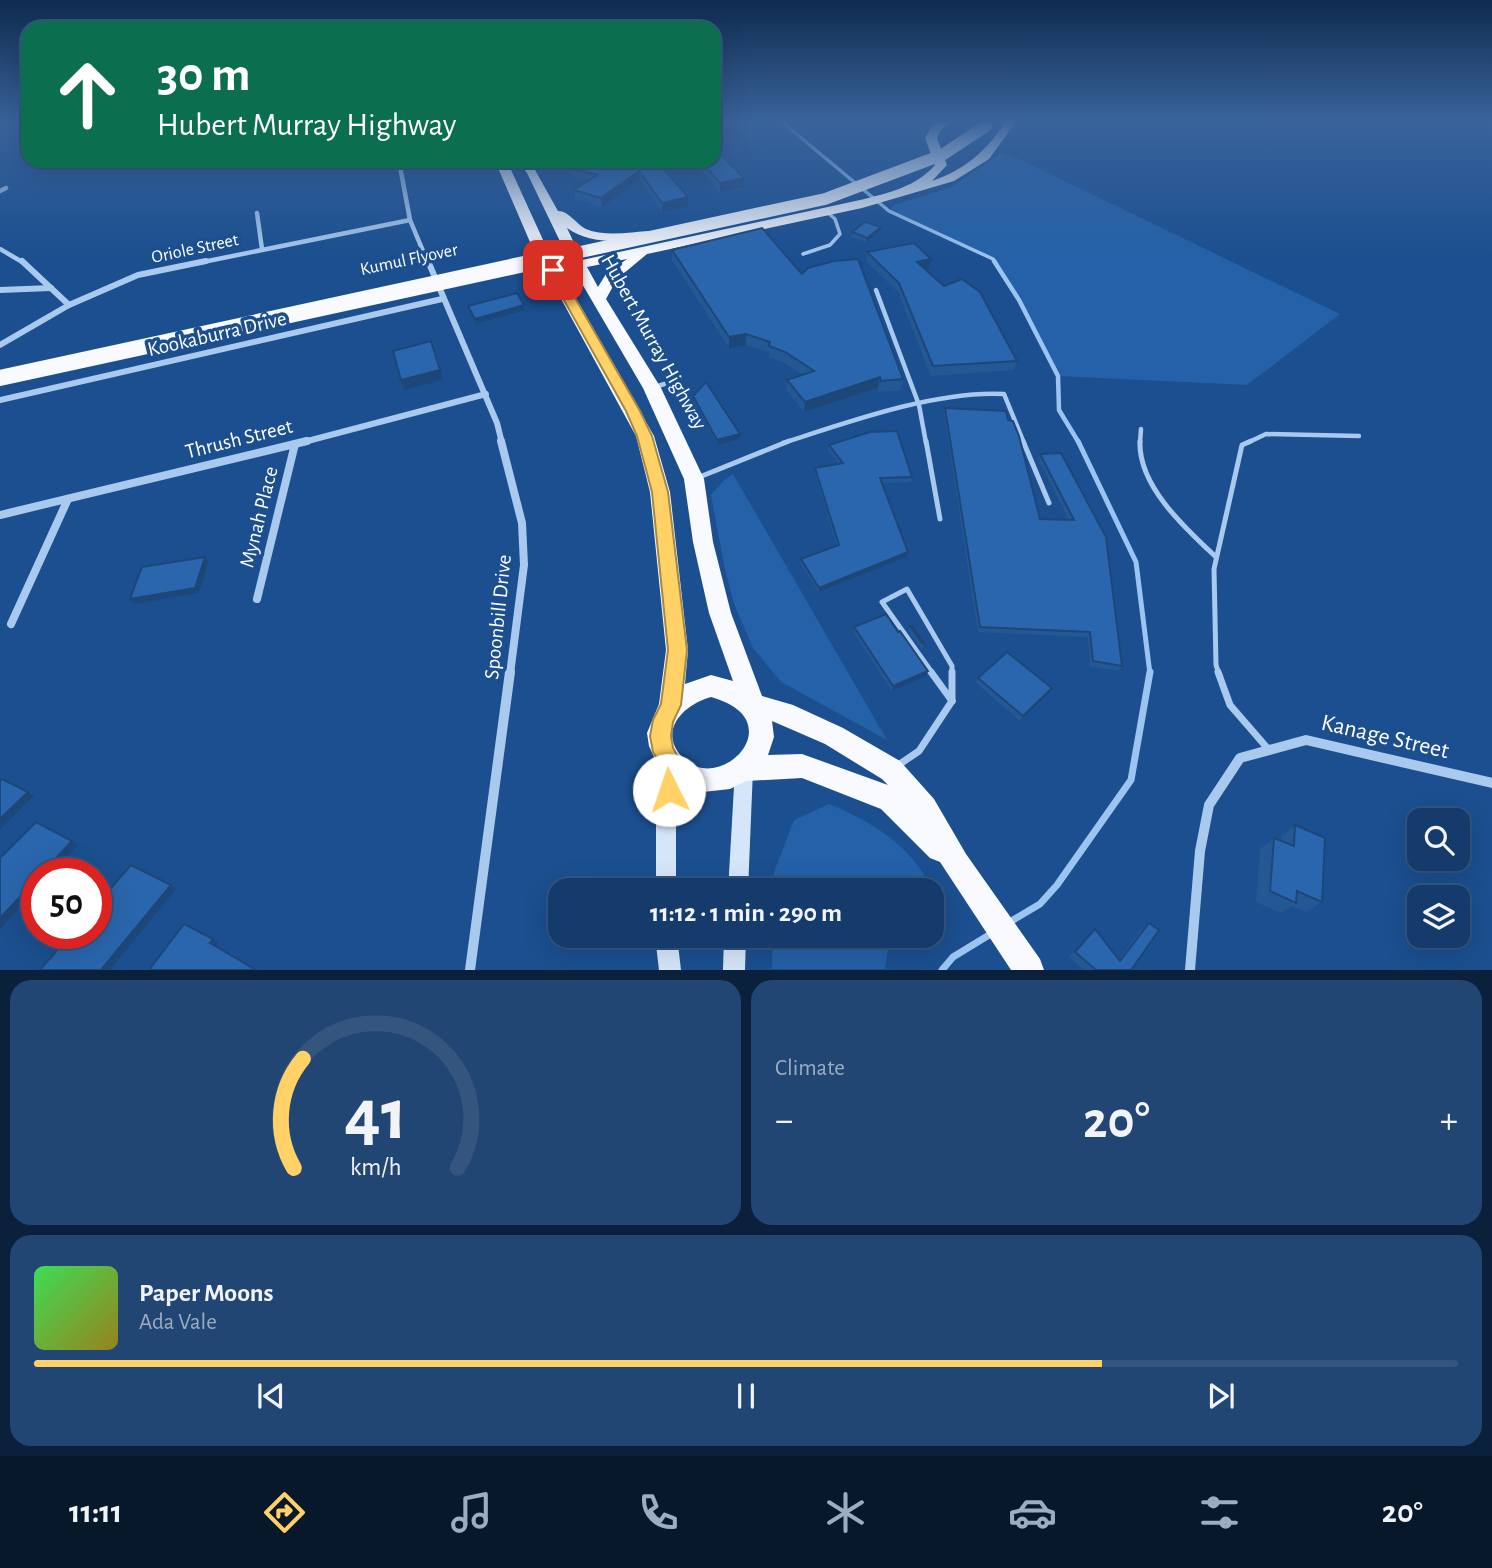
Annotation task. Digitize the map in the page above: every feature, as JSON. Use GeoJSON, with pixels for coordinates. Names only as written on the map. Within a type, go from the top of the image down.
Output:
{"type":"FeatureCollection","features":[{"type":"Feature","properties":{"kind":"highway"},"geometry":{"type":"LineString","coordinates":[[553,270],[671,244],[826,200],[911,167]]}},
{"type":"Feature","properties":{"kind":"highway"},"geometry":{"type":"LineString","coordinates":[[908,190],[935,173],[939,167]]}},
{"type":"Feature","properties":{"kind":"highway"},"geometry":{"type":"LineString","coordinates":[[541,191],[568,226],[584,236],[651,235],[826,200],[862,204],[949,179],[972,167]]}},
{"type":"Feature","properties":{"kind":"highway"},"geometry":{"type":"LineString","coordinates":[[503,168],[553,270],[645,436],[657,481],[677,650],[671,705]]}},
{"type":"Feature","properties":{"kind":"highway","name":"Hubert Murray Highway"},"geometry":{"type":"LineString","coordinates":[[528,168],[579,265],[652,388],[694,479],[703,541],[720,613],[754,704]]}},
{"type":"Feature","properties":{"kind":"highway","name":"Kumul Flyover"},"geometry":{"type":"LineString","coordinates":[[0,365],[672,225],[826,200]]}},
{"type":"Feature","properties":{"kind":"highway","name":"Kumul Flyover"},"geometry":{"type":"LineString","coordinates":[[0,378],[826,200]]}},
{"type":"Feature","properties":{"kind":"highway"},"geometry":{"type":"LineString","coordinates":[[599,299],[611,277],[627,263],[671,244]]}},
{"type":"Feature","properties":{"kind":"highway"},"geometry":{"type":"LineString","coordinates":[[754,704],[760,717],[762,736],[757,754],[744,769],[733,777],[701,780],[685,775],[673,766],[664,752],[660,736],[663,720],[671,705],[682,695],[711,686],[726,688],[754,704],[784,713],[834,736],[891,770],[925,808],[956,864],[1029,970]]}},
{"type":"Feature","properties":{"kind":"highway"},"geometry":{"type":"LineString","coordinates":[[744,769],[802,766],[890,799],[956,864]]}},
{"type":"Feature","properties":{"kind":"main road"},"geometry":{"type":"LineString","coordinates":[[666,878],[666,814],[673,766]]}},
{"type":"Feature","properties":{"kind":"main road"},"geometry":{"type":"LineString","coordinates":[[739,878],[744,769]]}},
{"type":"Feature","properties":{"kind":"main road"},"geometry":{"type":"LineString","coordinates":[[667,948],[670,970]]}},
{"type":"Feature","properties":{"kind":"main road"},"geometry":{"type":"LineString","coordinates":[[734,970],[735,948]]}},
{"type":"Feature","properties":{"kind":"street","name":"Spoonbill Drive"},"geometry":{"type":"LineString","coordinates":[[400,168],[410,220],[442,299],[486,394],[507,460],[522,523],[524,565],[470,970]]}},
{"type":"Feature","properties":{"kind":"street"},"geometry":{"type":"LineString","coordinates":[[0,191],[6,188]]}},
{"type":"Feature","properties":{"kind":"street"},"geometry":{"type":"LineString","coordinates":[[257,214],[262,249]]}},
{"type":"Feature","properties":{"kind":"street","name":"Oriole Street"},"geometry":{"type":"LineString","coordinates":[[0,345],[69,305],[138,275],[410,220]]}},
{"type":"Feature","properties":{"kind":"street"},"geometry":{"type":"LineString","coordinates":[[0,249],[22,261],[69,305]]}},
{"type":"Feature","properties":{"kind":"street"},"geometry":{"type":"LineString","coordinates":[[0,290],[51,288]]}},
{"type":"Feature","properties":{"kind":"street","name":"Kookaburra Drive"},"geometry":{"type":"LineString","coordinates":[[0,400],[442,299]]}},
{"type":"Feature","properties":{"kind":"street","name":"Thrush Street"},"geometry":{"type":"LineString","coordinates":[[0,515],[295,444],[486,394]]}},
{"type":"Feature","properties":{"kind":"street","name":"Mynah Place"},"geometry":{"type":"LineString","coordinates":[[257,599],[295,444]]}},
{"type":"Feature","properties":{"kind":"street"},"geometry":{"type":"LineString","coordinates":[[10,624],[68,499]]}},
{"type":"Feature","properties":{"kind":"street","name":"Kanage Street"},"geometry":{"type":"LineString","coordinates":[[1190,970],[1200,851],[1209,805],[1240,758],[1306,740],[1492,783]]}},
{"type":"Feature","properties":{"kind":"lane"},"geometry":{"type":"LineString","coordinates":[[803,254],[819,252],[836,242],[840,232],[837,219],[826,200]]}},
{"type":"Feature","properties":{"kind":"lane"},"geometry":{"type":"LineString","coordinates":[[876,290],[919,405],[940,519]]}},
{"type":"Feature","properties":{"kind":"lane"},"geometry":{"type":"LineString","coordinates":[[652,388],[680,379]]}},
{"type":"Feature","properties":{"kind":"lane"},"geometry":{"type":"LineString","coordinates":[[694,479],[776,445],[919,405],[992,391],[1004,394],[1049,503]]}},
{"type":"Feature","properties":{"kind":"lane"},"geometry":{"type":"LineString","coordinates":[[1141,429],[1140,454],[1156,486],[1185,529],[1216,557]]}},
{"type":"Feature","properties":{"kind":"lane"},"geometry":{"type":"LineString","coordinates":[[1269,750],[1230,705],[1216,665],[1214,569],[1242,445],[1266,434],[1359,436]]}},
{"type":"Feature","properties":{"kind":"lane"},"geometry":{"type":"LineString","coordinates":[[891,770],[919,751],[952,701],[952,666],[907,589],[882,602],[952,701]]}},
{"type":"Feature","properties":{"kind":"shaded area"},"geometry":{"type":"Polygon","coordinates":[[[980,167],[1036,167],[1340,314],[1247,385],[1058,376],[1019,300],[993,259],[889,211],[894,205],[952,187],[980,167]]]}},
{"type":"Feature","properties":{"kind":"shaded area"},"geometry":{"type":"Polygon","coordinates":[[[733,474],[887,740],[781,682],[753,648],[734,604],[711,495],[733,474]]]}},
{"type":"Feature","properties":{"kind":"shaded area"},"geometry":{"type":"Polygon","coordinates":[[[829,804],[882,832],[905,851],[924,874],[922,878],[774,878],[794,820],[829,804]]]}},
{"type":"Feature","properties":{"kind":"shaded area"},"geometry":{"type":"Polygon","coordinates":[[[773,948],[888,948],[885,969],[772,969],[773,948]]]}},
{"type":"Feature","properties":{"kind":"building"},"geometry":{"type":"Polygon","coordinates":[[[734,167],[744,178],[720,183],[706,168],[734,167]]]}},
{"type":"Feature","properties":{"kind":"building"},"geometry":{"type":"Polygon","coordinates":[[[571,168],[663,168],[688,197],[662,203],[639,171],[601,198],[574,190],[597,175],[571,168]]]}},
{"type":"Feature","properties":{"kind":"building"},"geometry":{"type":"Polygon","coordinates":[[[865,222],[881,227],[867,238],[852,232],[865,222]]]}},
{"type":"Feature","properties":{"kind":"building"},"geometry":{"type":"Polygon","coordinates":[[[762,228],[802,274],[808,268],[834,261],[858,259],[903,379],[881,381],[880,377],[805,402],[787,380],[814,371],[785,352],[769,346],[770,342],[746,334],[729,337],[672,250],[762,228]]]}},
{"type":"Feature","properties":{"kind":"building"},"geometry":{"type":"Polygon","coordinates":[[[914,243],[931,259],[917,262],[944,286],[962,279],[980,292],[1017,361],[933,366],[899,283],[867,252],[914,243]]]}},
{"type":"Feature","properties":{"kind":"building"},"geometry":{"type":"Polygon","coordinates":[[[517,293],[524,305],[475,319],[468,306],[517,293]]]}},
{"type":"Feature","properties":{"kind":"building"},"geometry":{"type":"Polygon","coordinates":[[[431,341],[440,370],[401,380],[393,351],[431,341]]]}},
{"type":"Feature","properties":{"kind":"building"},"geometry":{"type":"Polygon","coordinates":[[[706,382],[740,434],[717,440],[693,396],[706,382]]]}},
{"type":"Feature","properties":{"kind":"building"},"geometry":{"type":"Polygon","coordinates":[[[945,408],[1006,411],[1008,420],[1013,421],[1019,436],[1040,519],[1074,520],[1040,454],[1061,453],[1106,537],[1122,666],[1093,661],[1090,632],[980,627],[945,408]]]}},
{"type":"Feature","properties":{"kind":"building"},"geometry":{"type":"Polygon","coordinates":[[[897,431],[912,477],[880,478],[908,552],[819,588],[801,559],[839,545],[815,468],[843,463],[829,445],[870,432],[897,431]]]}},
{"type":"Feature","properties":{"kind":"building"},"geometry":{"type":"Polygon","coordinates":[[[205,557],[195,588],[130,599],[142,567],[205,557]]]}},
{"type":"Feature","properties":{"kind":"building"},"geometry":{"type":"Polygon","coordinates":[[[886,614],[928,671],[893,686],[854,627],[886,614]]]}},
{"type":"Feature","properties":{"kind":"building"},"geometry":{"type":"Polygon","coordinates":[[[912,626],[924,643],[922,643],[912,626]]]}},
{"type":"Feature","properties":{"kind":"building"},"geometry":{"type":"Polygon","coordinates":[[[1007,652],[1052,688],[1023,716],[978,678],[1007,652]]]}},
{"type":"Feature","properties":{"kind":"building"},"geometry":{"type":"Polygon","coordinates":[[[0,780],[28,792],[0,819],[0,780]]]}},
{"type":"Feature","properties":{"kind":"building"},"geometry":{"type":"Polygon","coordinates":[[[36,822],[72,841],[56,858],[21,858],[21,896],[0,918],[0,858],[36,822]]]}},
{"type":"Feature","properties":{"kind":"building"},"geometry":{"type":"Polygon","coordinates":[[[1295,825],[1325,838],[1322,902],[1297,891],[1296,903],[1270,891],[1274,838],[1294,846],[1295,825]]]}},
{"type":"Feature","properties":{"kind":"building"},"geometry":{"type":"Polygon","coordinates":[[[131,865],[171,885],[101,970],[40,970],[58,949],[112,949],[112,887],[131,865]]]}},
{"type":"Feature","properties":{"kind":"building"},"geometry":{"type":"Polygon","coordinates":[[[1149,923],[1159,930],[1131,970],[1096,970],[1075,952],[1095,929],[1120,961],[1149,923]]]}},
{"type":"Feature","properties":{"kind":"building"},"geometry":{"type":"Polygon","coordinates":[[[184,924],[213,939],[210,943],[256,970],[149,970],[184,924]]]}},
{"type":"Feature","properties":{"kind":"waterway"},"geometry":{"type":"LineString","coordinates":[[836,167],[889,211],[993,259],[996,263]]}},
{"type":"Feature","properties":{"kind":"waterway"},"geometry":{"type":"LineString","coordinates":[[994,261],[1019,300],[1058,376],[1059,410],[1079,443]]}},
{"type":"Feature","properties":{"kind":"waterway"},"geometry":{"type":"LineString","coordinates":[[1079,443],[1136,562],[1150,673]]}},
{"type":"Feature","properties":{"kind":"waterway"},"geometry":{"type":"LineString","coordinates":[[1008,923],[1040,904],[1057,885],[1131,780],[1150,673]]}},
{"type":"Feature","properties":{"kind":"waterway"},"geometry":{"type":"LineString","coordinates":[[942,970],[953,957],[994,932]]}},
{"type":"Feature","properties":{"kind":"route"},"geometry":{"type":"LineString","coordinates":[[553,270],[633,411],[645,436],[660,492],[677,650],[671,705],[663,720],[660,736],[664,752],[673,766],[669,790]]}}]}
